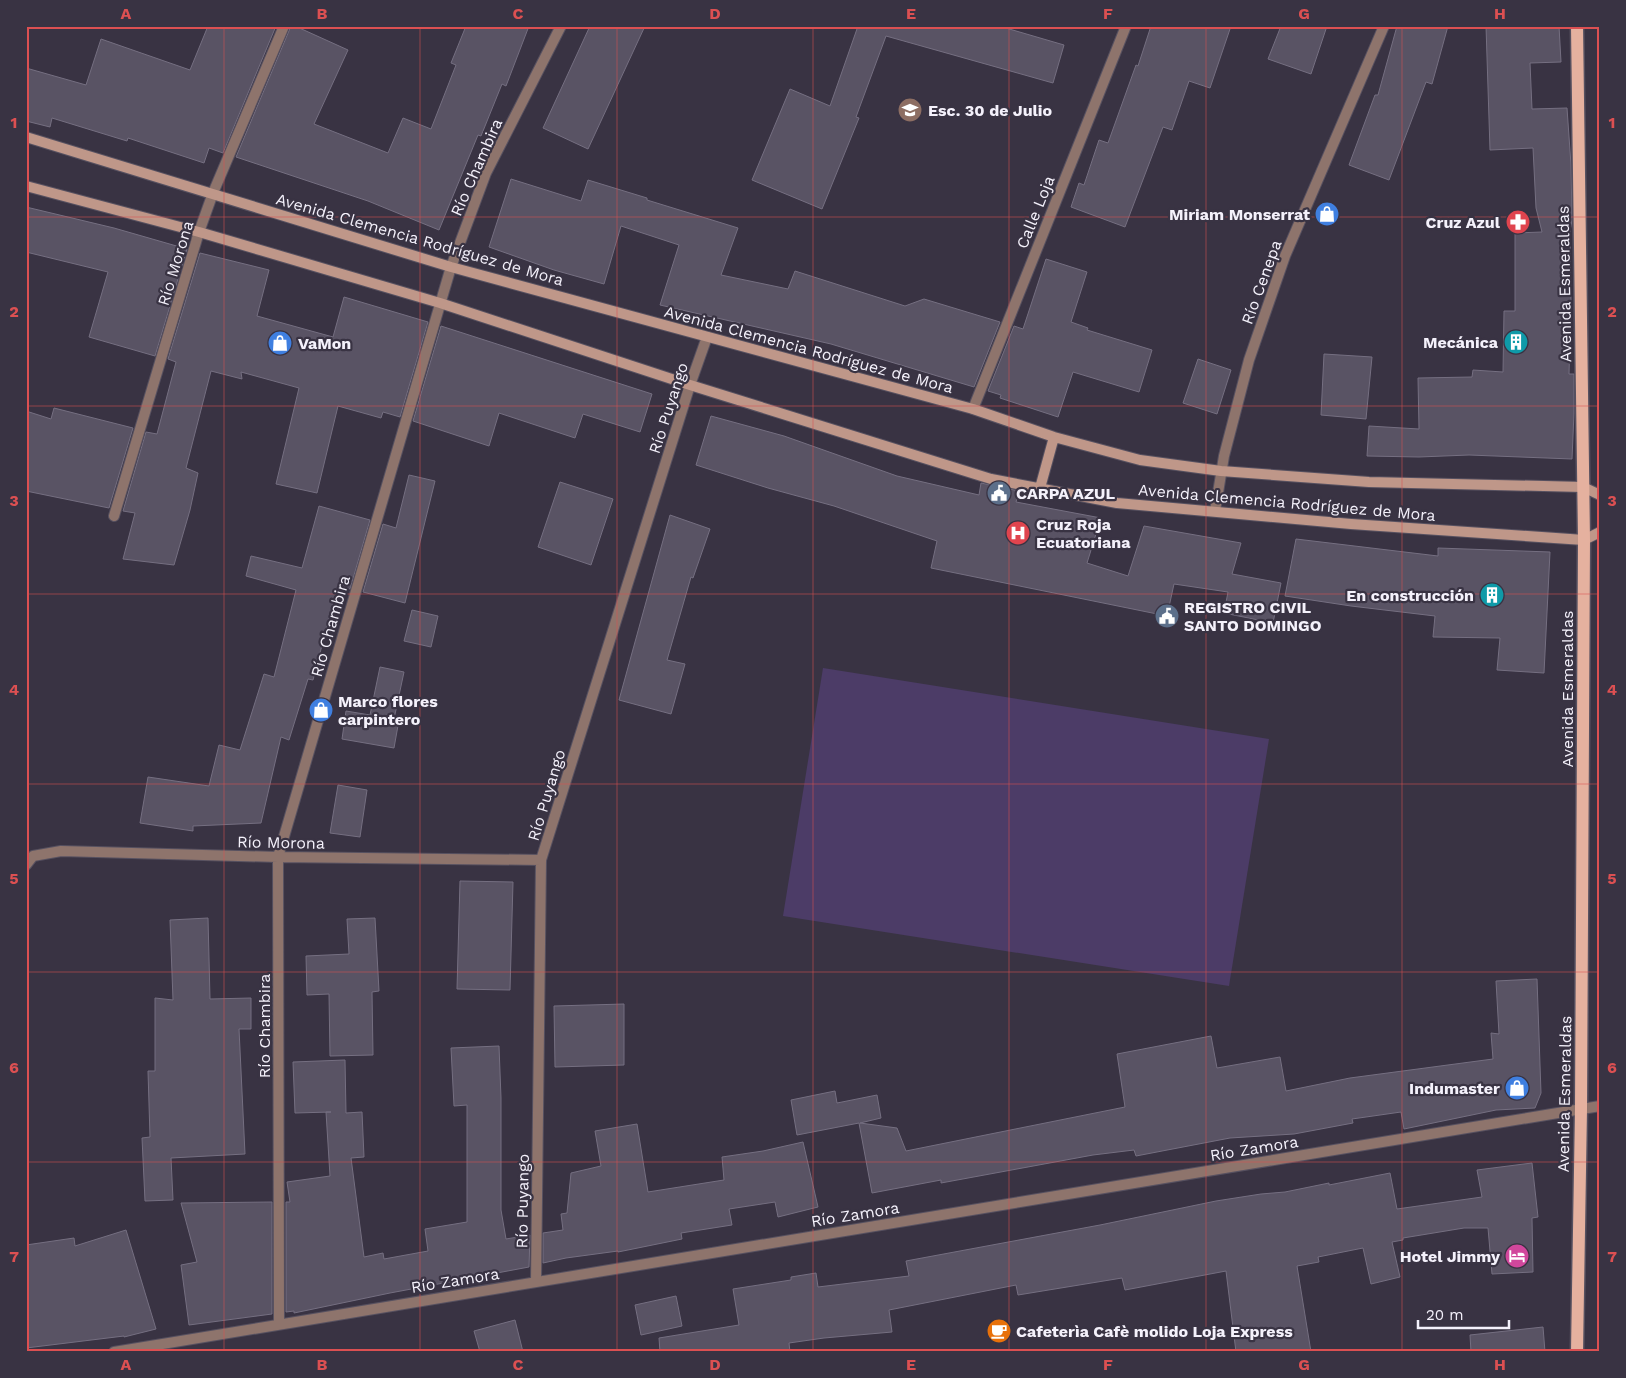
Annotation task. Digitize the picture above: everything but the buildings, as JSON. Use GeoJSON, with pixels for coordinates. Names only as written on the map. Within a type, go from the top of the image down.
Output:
{"type":"FeatureCollection","features":[{"type":"Feature","properties":{"kind":"main road","name":"Avenida Esmeraldas"},"geometry":{"type":"LineString","coordinates":[[1577,26],[1584,540],[1581,1109],[1577,1352]]}},
{"type":"Feature","properties":{"kind":"street","name":"Río Morona"},"geometry":{"type":"LineString","coordinates":[[114,516],[199,232],[213,193],[284,26]]}},
{"type":"Feature","properties":{"kind":"street","name":"Río Chambira"},"geometry":{"type":"LineString","coordinates":[[279,1324],[278,857],[451,267],[486,173],[561,26]]}},
{"type":"Feature","properties":{"kind":"street","name":"Calle Loja"},"geometry":{"type":"LineString","coordinates":[[973,409],[1126,26]]}},
{"type":"Feature","properties":{"kind":"street","name":"Río Cenepa"},"geometry":{"type":"LineString","coordinates":[[1215,511],[1224,456],[1249,360],[1285,256],[1384,26]]}},
{"type":"Feature","properties":{"kind":"street","name":"Avenida Clemencia Rodríguez de Mora"},"geometry":{"type":"LineString","coordinates":[[26,137],[451,267],[973,409],[1054,438],[1140,460],[1221,471],[1369,482],[1583,487],[1600,495]]}},
{"type":"Feature","properties":{"kind":"street","name":"Avenida Clemencia Rodríguez de Mora"},"geometry":{"type":"LineString","coordinates":[[26,186],[199,232],[440,303],[690,385],[991,478],[1116,503],[1351,524],[1584,540]]}},
{"type":"Feature","properties":{"kind":"street","name":"Río Puyango"},"geometry":{"type":"LineString","coordinates":[[536,1282],[541,860],[690,385],[707,337]]}},
{"type":"Feature","properties":{"kind":"street"},"geometry":{"type":"LineString","coordinates":[[1040,488],[1054,438]]}},
{"type":"Feature","properties":{"kind":"street"},"geometry":{"type":"LineString","coordinates":[[1584,540],[1600,532]]}},
{"type":"Feature","properties":{"kind":"street","name":"Río Morona"},"geometry":{"type":"LineString","coordinates":[[26,865],[33,856],[61,851],[278,857],[541,860]]}},
{"type":"Feature","properties":{"kind":"street","name":"Río Zamora"},"geometry":{"type":"LineString","coordinates":[[114,1352],[1600,1106]]}},
{"type":"Feature","properties":{"kind":"shaded area"},"geometry":{"type":"Polygon","coordinates":[[[823,668],[1269,739],[1229,986],[783,916],[823,668]]]}},
{"type":"Feature","properties":{"kind":"place","name":"Esc. 30 de Julio"},"geometry":{"type":"Point","coordinates":[910,110]}},
{"type":"Feature","properties":{"kind":"place","name":"Miriam Monserrat"},"geometry":{"type":"Point","coordinates":[1327,214]}},
{"type":"Feature","properties":{"kind":"place","name":"Cruz Azul"},"geometry":{"type":"Point","coordinates":[1518,222]}},
{"type":"Feature","properties":{"kind":"place","name":"Mecánica"},"geometry":{"type":"Point","coordinates":[1516,342]}},
{"type":"Feature","properties":{"kind":"place","name":"VaMon"},"geometry":{"type":"Point","coordinates":[280,343]}},
{"type":"Feature","properties":{"kind":"place","name":"CARPA AZUL"},"geometry":{"type":"Point","coordinates":[999,493]}},
{"type":"Feature","properties":{"kind":"place","name":"Cruz Roja Ecuatoriana"},"geometry":{"type":"Point","coordinates":[1018,533]}},
{"type":"Feature","properties":{"kind":"place","name":"En construcción"},"geometry":{"type":"Point","coordinates":[1492,595]}},
{"type":"Feature","properties":{"kind":"place","name":"REGISTRO CIVIL SANTO DOMINGO"},"geometry":{"type":"Point","coordinates":[1167,616]}},
{"type":"Feature","properties":{"kind":"place","name":"Marco flores carpintero"},"geometry":{"type":"Point","coordinates":[321,710]}},
{"type":"Feature","properties":{"kind":"place","name":"Indumaster"},"geometry":{"type":"Point","coordinates":[1517,1088]}},
{"type":"Feature","properties":{"kind":"place","name":"Hotel Jimmy"},"geometry":{"type":"Point","coordinates":[1517,1256]}},
{"type":"Feature","properties":{"kind":"place","name":"Cafeterìa Cafè molido Loja Express"},"geometry":{"type":"Point","coordinates":[999,1331]}}]}
